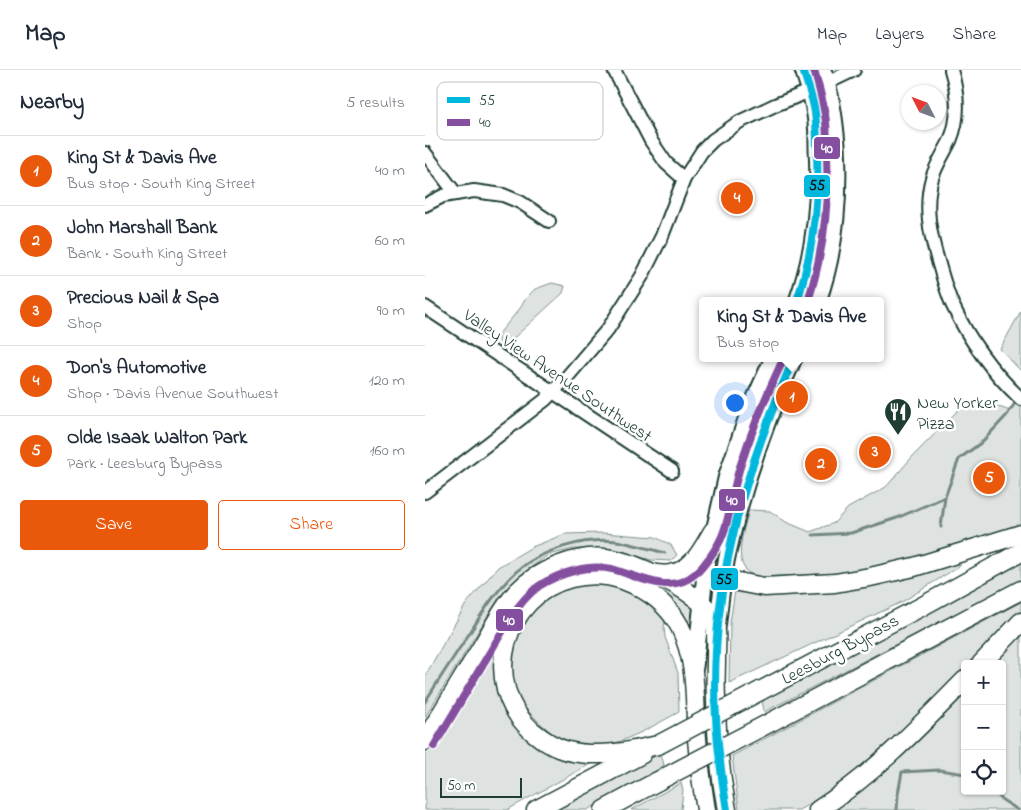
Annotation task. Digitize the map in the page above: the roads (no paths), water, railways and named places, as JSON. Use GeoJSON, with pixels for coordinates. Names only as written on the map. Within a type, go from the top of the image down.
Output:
{"type":"FeatureCollection","features":[{"type":"Feature","properties":{"kind":"highway"},"geometry":{"type":"LineString","coordinates":[[655,574],[671,574],[687,568],[698,555],[713,531]]}},
{"type":"Feature","properties":{"kind":"highway"},"geometry":{"type":"LineString","coordinates":[[723,579],[764,587],[835,583],[914,567],[1021,534]]}},
{"type":"Feature","properties":{"kind":"highway","name":"Leesburg Bypass"},"geometry":{"type":"LineString","coordinates":[[658,745],[919,608],[1021,552]]}},
{"type":"Feature","properties":{"kind":"highway"},"geometry":{"type":"LineString","coordinates":[[425,741],[518,591],[532,578],[555,567],[584,559],[607,558],[655,574],[702,602],[712,615],[717,629],[716,710],[727,810]]}},
{"type":"Feature","properties":{"kind":"highway"},"geometry":{"type":"LineString","coordinates":[[658,745],[605,755],[587,754],[557,747],[537,735],[527,726],[515,710],[506,690],[503,677],[503,657],[507,640],[518,614],[535,596],[560,581],[597,574],[616,578],[639,587],[655,597],[674,616],[687,644],[695,678],[697,737],[706,810]]}},
{"type":"Feature","properties":{"kind":"highway","name":"Leesburg Bypass"},"geometry":{"type":"LineString","coordinates":[[604,810],[1021,590]]}},
{"type":"Feature","properties":{"kind":"highway"},"geometry":{"type":"LineString","coordinates":[[985,660],[1021,622]]}},
{"type":"Feature","properties":{"kind":"highway"},"geometry":{"type":"LineString","coordinates":[[818,810],[886,758],[961,684]]}},
{"type":"Feature","properties":{"kind":"highway"},"geometry":{"type":"LineString","coordinates":[[536,810],[658,745]]}},
{"type":"Feature","properties":{"kind":"main road"},"geometry":{"type":"LineString","coordinates":[[798,297],[813,242],[818,205],[819,176],[816,117],[803,70]]}},
{"type":"Feature","properties":{"kind":"main road"},"geometry":{"type":"LineString","coordinates":[[819,297],[829,266],[837,210],[838,165],[835,115],[826,76]]}},
{"type":"Feature","properties":{"kind":"main road"},"geometry":{"type":"LineString","coordinates":[[695,678],[706,565],[713,531],[738,441],[771,362]]}},
{"type":"Feature","properties":{"kind":"main road"},"geometry":{"type":"LineString","coordinates":[[717,629],[727,558],[744,491],[762,438],[792,362]]}},
{"type":"Feature","properties":{"kind":"street"},"geometry":{"type":"LineString","coordinates":[[614,70],[651,141],[666,163],[684,179]]}},
{"type":"Feature","properties":{"kind":"street"},"geometry":{"type":"LineString","coordinates":[[425,492],[552,392],[608,329],[642,276],[662,236],[684,179],[702,151],[720,134],[739,122],[810,91],[826,76],[854,70]]}},
{"type":"Feature","properties":{"kind":"street"},"geometry":{"type":"LineString","coordinates":[[951,70],[956,86],[958,105],[951,139],[931,180],[928,218],[933,247],[958,316],[983,358],[1017,396]]}},
{"type":"Feature","properties":{"kind":"street"},"geometry":{"type":"LineString","coordinates":[[425,153],[456,194]]}},
{"type":"Feature","properties":{"kind":"street"},"geometry":{"type":"LineString","coordinates":[[425,205],[443,196],[474,191],[503,196],[520,202],[549,222]]}},
{"type":"Feature","properties":{"kind":"street","name":"Valley View Avenue Southwest"},"geometry":{"type":"LineString","coordinates":[[425,307],[672,471]]}},
{"type":"Feature","properties":{"kind":"waterway"},"geometry":{"type":"LineString","coordinates":[[941,527],[945,497],[959,459],[982,442],[1007,415],[1017,400]]}},
{"type":"Feature","properties":{"kind":"waterway"},"geometry":{"type":"LineString","coordinates":[[813,535],[851,533],[897,518],[945,497]]}},
{"type":"Feature","properties":{"kind":"waterway"},"geometry":{"type":"LineString","coordinates":[[425,702],[492,600],[517,571],[538,557],[578,543],[605,540],[617,541],[665,553]]}},
{"type":"Feature","properties":{"kind":"waterway"},"geometry":{"type":"LineString","coordinates":[[897,810],[902,772],[940,770],[961,773]]}},
{"type":"Feature","properties":{"kind":"waterway"},"geometry":{"type":"LineString","coordinates":[[998,795],[1018,810]]}},
{"type":"Feature","properties":{"kind":"place","name":"Don's Automotive"},"geometry":{"type":"Point","coordinates":[737,198]}},
{"type":"Feature","properties":{"kind":"place","name":"King St & Davis Ave"},"geometry":{"type":"Point","coordinates":[792,397]}},
{"type":"Feature","properties":{"kind":"place","name":"New Yorker Pizza"},"geometry":{"type":"Point","coordinates":[898,436]}},
{"type":"Feature","properties":{"kind":"place","name":"Precious Nail & Spa"},"geometry":{"type":"Point","coordinates":[875,452]}},
{"type":"Feature","properties":{"kind":"place","name":"John Marshall Bank"},"geometry":{"type":"Point","coordinates":[821,464]}},
{"type":"Feature","properties":{"kind":"place","name":"Olde Isaak Walton Park"},"geometry":{"type":"Point","coordinates":[989,478]}}]}
